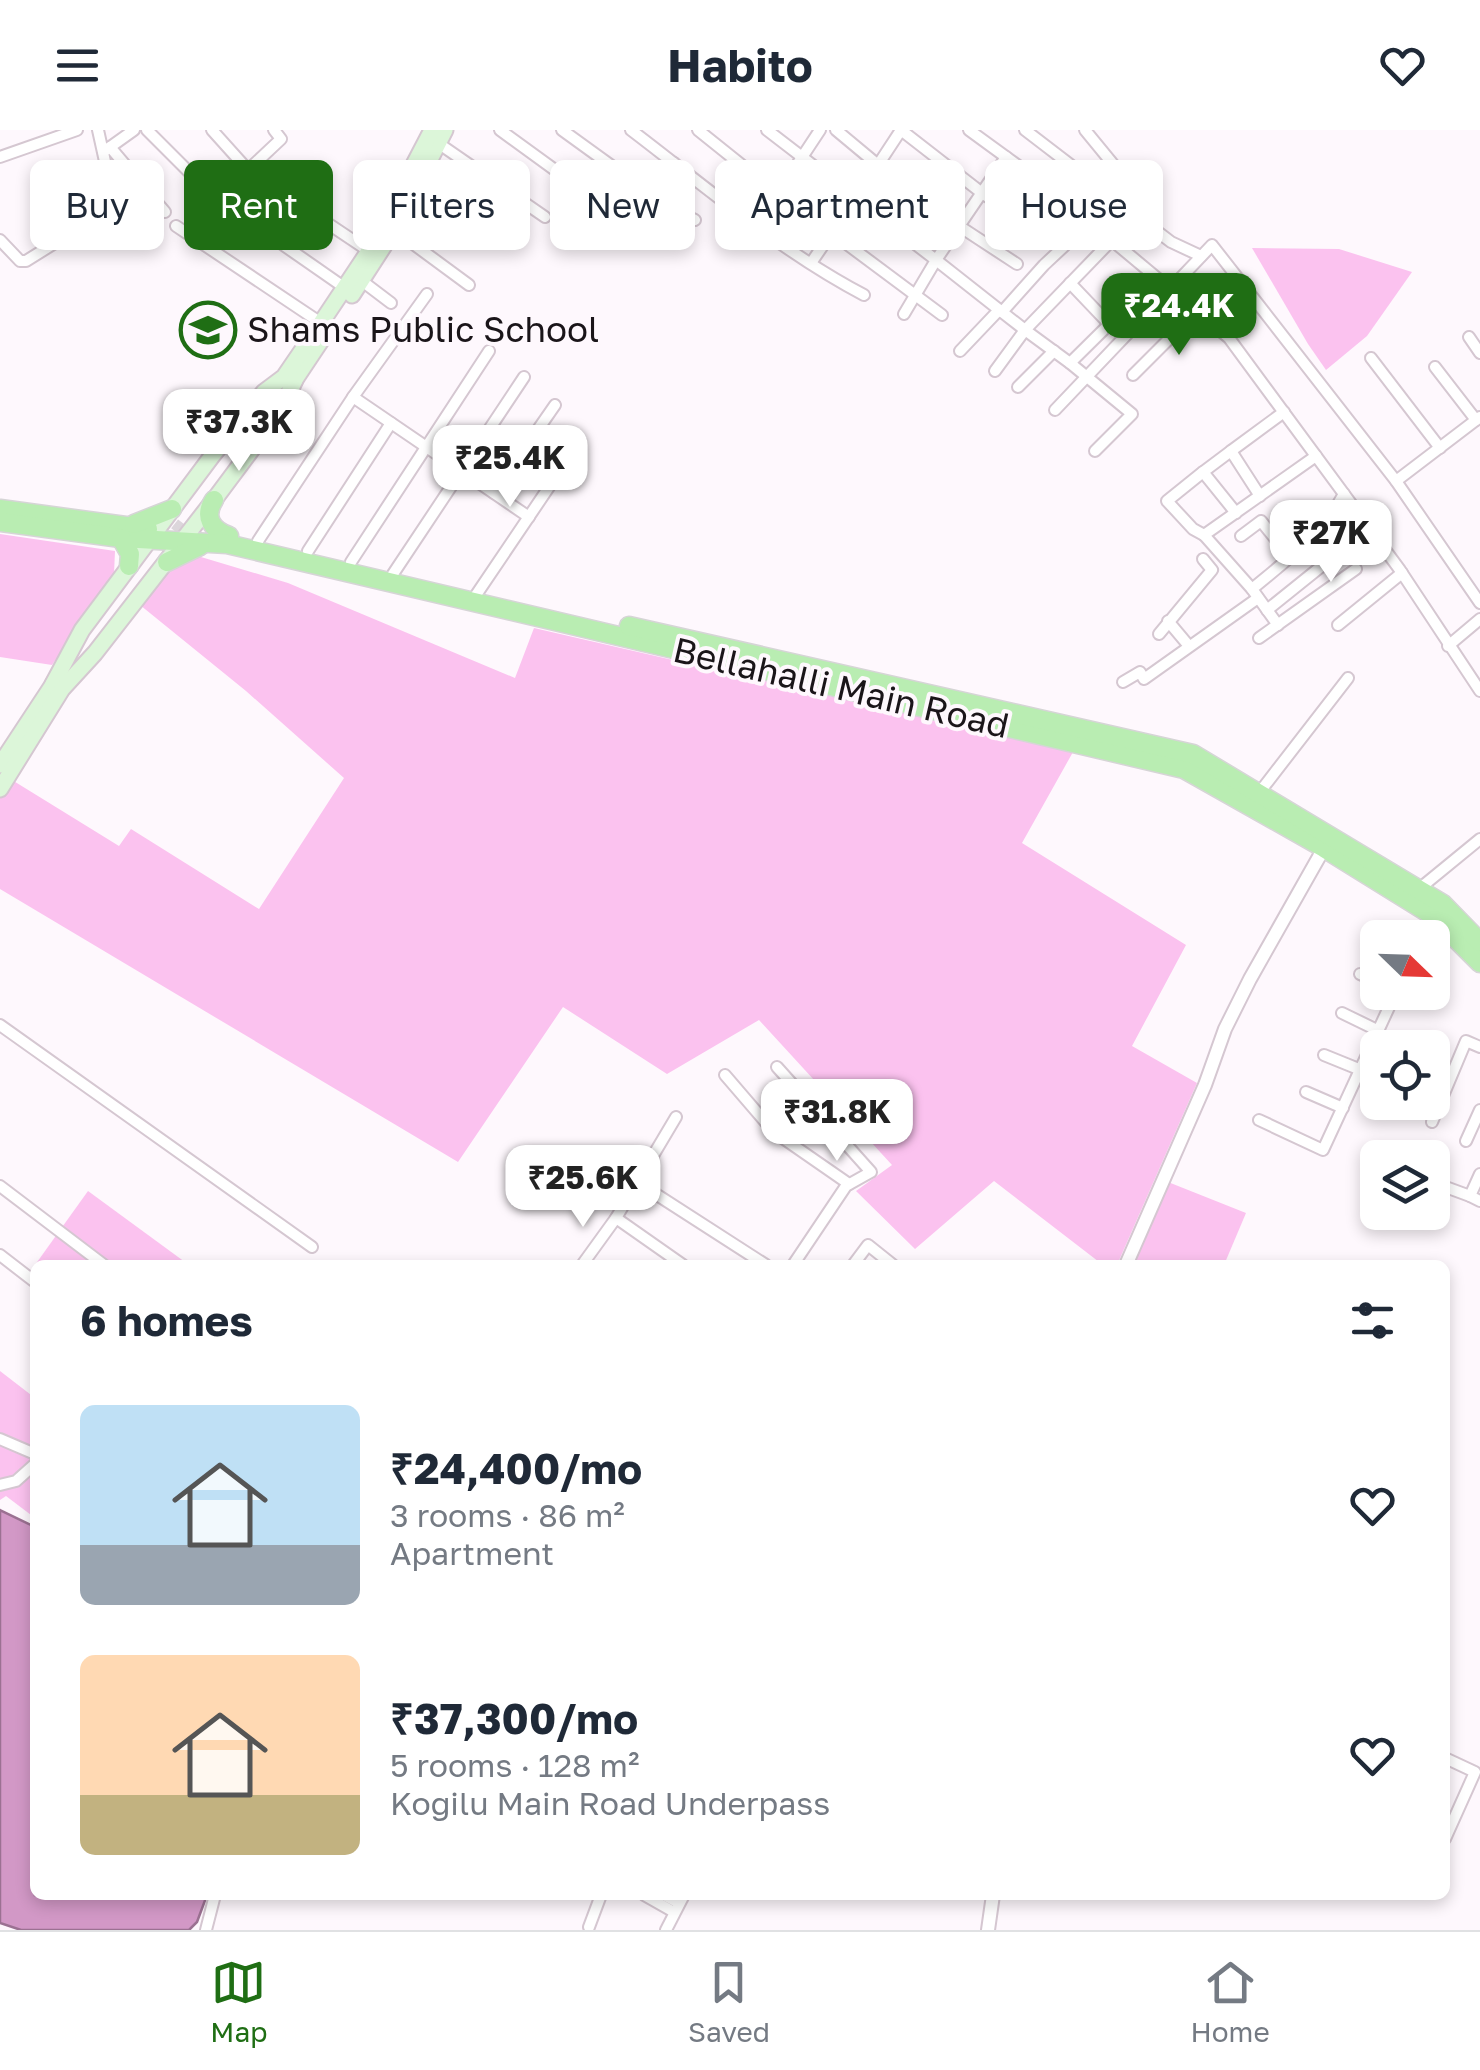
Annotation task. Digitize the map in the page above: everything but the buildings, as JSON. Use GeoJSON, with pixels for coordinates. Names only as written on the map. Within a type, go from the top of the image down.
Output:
{"type":"FeatureCollection","features":[{"type":"Feature","properties":{"kind":"main road"},"geometry":{"type":"LineString","coordinates":[[427,160],[439,134]]}},
{"type":"Feature","properties":{"kind":"main road"},"geometry":{"type":"LineString","coordinates":[[425,160],[439,134]]}},
{"type":"Feature","properties":{"kind":"main road"},"geometry":{"type":"LineString","coordinates":[[0,789],[88,636],[290,378],[375,250]]}},
{"type":"Feature","properties":{"kind":"main road"},"geometry":{"type":"LineString","coordinates":[[0,522],[170,535],[190,549],[222,540],[210,523],[209,509],[281,410],[290,378],[321,323],[353,287],[369,251]]}},
{"type":"Feature","properties":{"kind":"main road"},"geometry":{"type":"LineString","coordinates":[[0,764],[57,687],[95,653],[264,392],[290,378]]}},
{"type":"Feature","properties":{"kind":"main road"},"geometry":{"type":"LineString","coordinates":[[57,687],[82,630],[129,566],[214,500]]}},
{"type":"Feature","properties":{"kind":"main road"},"geometry":{"type":"LineString","coordinates":[[0,509],[123,532]]}},
{"type":"Feature","properties":{"kind":"main road"},"geometry":{"type":"LineString","coordinates":[[123,532],[130,554],[129,566]]}},
{"type":"Feature","properties":{"kind":"main road","name":"Bellahalli Main Road"},"geometry":{"type":"LineString","coordinates":[[123,532],[258,541],[308,552],[474,597],[1184,769],[1419,889],[1443,904],[1479,938]]}},
{"type":"Feature","properties":{"kind":"main road","name":"Bellahalli Main Road"},"geometry":{"type":"LineString","coordinates":[[222,540],[1193,754],[1259,793],[1432,915],[1480,963]]}},
{"type":"Feature","properties":{"kind":"street"},"geometry":{"type":"LineString","coordinates":[[0,156],[76,130]]}},
{"type":"Feature","properties":{"kind":"street"},"geometry":{"type":"LineString","coordinates":[[98,130],[106,150],[165,212]]}},
{"type":"Feature","properties":{"kind":"street"},"geometry":{"type":"LineString","coordinates":[[106,150],[134,130]]}},
{"type":"Feature","properties":{"kind":"street"},"geometry":{"type":"LineString","coordinates":[[148,130],[213,196],[353,287],[392,303]]}},
{"type":"Feature","properties":{"kind":"street"},"geometry":{"type":"LineString","coordinates":[[212,130],[239,160]]}},
{"type":"Feature","properties":{"kind":"street"},"geometry":{"type":"LineString","coordinates":[[259,160],[281,139],[274,130]]}},
{"type":"Feature","properties":{"kind":"street"},"geometry":{"type":"LineString","coordinates":[[500,130],[550,166]]}},
{"type":"Feature","properties":{"kind":"street"},"geometry":{"type":"LineString","coordinates":[[562,130],[603,160]]}},
{"type":"Feature","properties":{"kind":"street"},"geometry":{"type":"LineString","coordinates":[[631,130],[671,160]]}},
{"type":"Feature","properties":{"kind":"street"},"geometry":{"type":"LineString","coordinates":[[698,130],[737,160]]}},
{"type":"Feature","properties":{"kind":"street"},"geometry":{"type":"LineString","coordinates":[[766,130],[808,160]]}},
{"type":"Feature","properties":{"kind":"street"},"geometry":{"type":"LineString","coordinates":[[800,160],[820,130]]}},
{"type":"Feature","properties":{"kind":"street"},"geometry":{"type":"LineString","coordinates":[[836,130],[873,160]]}},
{"type":"Feature","properties":{"kind":"street"},"geometry":{"type":"LineString","coordinates":[[881,160],[901,130],[985,195]]}},
{"type":"Feature","properties":{"kind":"street"},"geometry":{"type":"LineString","coordinates":[[969,130],[1010,160]]}},
{"type":"Feature","properties":{"kind":"street"},"geometry":{"type":"LineString","coordinates":[[1025,130],[1064,160]]}},
{"type":"Feature","properties":{"kind":"street"},"geometry":{"type":"LineString","coordinates":[[1085,130],[1110,160]]}},
{"type":"Feature","properties":{"kind":"street"},"geometry":{"type":"LineString","coordinates":[[439,134],[545,218]]}},
{"type":"Feature","properties":{"kind":"street"},"geometry":{"type":"LineString","coordinates":[[106,150],[106,160]]}},
{"type":"Feature","properties":{"kind":"street"},"geometry":{"type":"LineString","coordinates":[[965,217],[1006,157]]}},
{"type":"Feature","properties":{"kind":"street"},"geometry":{"type":"LineString","coordinates":[[695,179],[715,194]]}},
{"type":"Feature","properties":{"kind":"street"},"geometry":{"type":"LineString","coordinates":[[176,226],[321,323]]}},
{"type":"Feature","properties":{"kind":"street"},"geometry":{"type":"LineString","coordinates":[[333,227],[369,251]]}},
{"type":"Feature","properties":{"kind":"street"},"geometry":{"type":"LineString","coordinates":[[965,230],[1017,264]]}},
{"type":"Feature","properties":{"kind":"street"},"geometry":{"type":"LineString","coordinates":[[1163,235],[1201,256]]}},
{"type":"Feature","properties":{"kind":"street"},"geometry":{"type":"LineString","coordinates":[[0,240],[20,261],[43,250]]}},
{"type":"Feature","properties":{"kind":"street"},"geometry":{"type":"LineString","coordinates":[[1055,410],[1212,245],[1396,481],[1480,604]]}},
{"type":"Feature","properties":{"kind":"street"},"geometry":{"type":"LineString","coordinates":[[420,250],[468,285]]}},
{"type":"Feature","properties":{"kind":"street"},"geometry":{"type":"LineString","coordinates":[[791,250],[864,295]]}},
{"type":"Feature","properties":{"kind":"street"},"geometry":{"type":"LineString","coordinates":[[811,263],[820,250]]}},
{"type":"Feature","properties":{"kind":"street"},"geometry":{"type":"LineString","coordinates":[[852,250],[942,315]]}},
{"type":"Feature","properties":{"kind":"street"},"geometry":{"type":"LineString","coordinates":[[923,250],[1132,414],[1095,450]]}},
{"type":"Feature","properties":{"kind":"street"},"geometry":{"type":"LineString","coordinates":[[904,314],[943,250]]}},
{"type":"Feature","properties":{"kind":"street"},"geometry":{"type":"LineString","coordinates":[[960,351],[1060,250]]}},
{"type":"Feature","properties":{"kind":"street"},"geometry":{"type":"LineString","coordinates":[[995,370],[1026,330],[1103,250]]}},
{"type":"Feature","properties":{"kind":"street"},"geometry":{"type":"LineString","coordinates":[[1122,250],[1229,338],[1402,574],[1480,690]]}},
{"type":"Feature","properties":{"kind":"street"},"geometry":{"type":"LineString","coordinates":[[1070,364],[1155,278]]}},
{"type":"Feature","properties":{"kind":"street"},"geometry":{"type":"LineString","coordinates":[[1070,283],[1110,325]]}},
{"type":"Feature","properties":{"kind":"street"},"geometry":{"type":"LineString","coordinates":[[258,541],[426,294]]}},
{"type":"Feature","properties":{"kind":"street"},"geometry":{"type":"LineString","coordinates":[[1133,375],[1196,312]]}},
{"type":"Feature","properties":{"kind":"street"},"geometry":{"type":"LineString","coordinates":[[1468,337],[1480,353]]}},
{"type":"Feature","properties":{"kind":"street"},"geometry":{"type":"LineString","coordinates":[[351,562],[489,350]]}},
{"type":"Feature","properties":{"kind":"street"},"geometry":{"type":"LineString","coordinates":[[1018,388],[1054,351]]}},
{"type":"Feature","properties":{"kind":"street"},"geometry":{"type":"LineString","coordinates":[[1371,358],[1440,448]]}},
{"type":"Feature","properties":{"kind":"street"},"geometry":{"type":"LineString","coordinates":[[1396,481],[1478,419],[1435,367]]}},
{"type":"Feature","properties":{"kind":"street"},"geometry":{"type":"LineString","coordinates":[[393,574],[524,377]]}},
{"type":"Feature","properties":{"kind":"street"},"geometry":{"type":"LineString","coordinates":[[353,397],[529,517]]}},
{"type":"Feature","properties":{"kind":"street"},"geometry":{"type":"LineString","coordinates":[[494,493],[555,405]]}},
{"type":"Feature","properties":{"kind":"street"},"geometry":{"type":"LineString","coordinates":[[1278,625],[1204,536],[1166,500],[1284,412]]}},
{"type":"Feature","properties":{"kind":"street"},"geometry":{"type":"LineString","coordinates":[[308,552],[391,423]]}},
{"type":"Feature","properties":{"kind":"street"},"geometry":{"type":"LineString","coordinates":[[474,597],[580,440]]}},
{"type":"Feature","properties":{"kind":"street"},"geometry":{"type":"LineString","coordinates":[[1231,451],[1260,496]]}},
{"type":"Feature","properties":{"kind":"street"},"geometry":{"type":"LineString","coordinates":[[1204,536],[1316,456]]}},
{"type":"Feature","properties":{"kind":"street"},"geometry":{"type":"LineString","coordinates":[[1203,472],[1236,513]]}},
{"type":"Feature","properties":{"kind":"street"},"geometry":{"type":"LineString","coordinates":[[1124,682],[1143,670],[1144,679],[1255,593],[1333,514],[1344,494]]}},
{"type":"Feature","properties":{"kind":"street"},"geometry":{"type":"LineString","coordinates":[[1241,536],[1261,521],[1290,557]]}},
{"type":"Feature","properties":{"kind":"street"},"geometry":{"type":"LineString","coordinates":[[1267,610],[1369,528]]}},
{"type":"Feature","properties":{"kind":"street"},"geometry":{"type":"LineString","coordinates":[[1159,634],[1212,570],[1204,560]]}},
{"type":"Feature","properties":{"kind":"street"},"geometry":{"type":"LineString","coordinates":[[1260,638],[1356,569]]}},
{"type":"Feature","properties":{"kind":"street"},"geometry":{"type":"LineString","coordinates":[[1338,625],[1402,574]]}},
{"type":"Feature","properties":{"kind":"street"},"geometry":{"type":"LineString","coordinates":[[1448,646],[1480,620]]}},
{"type":"Feature","properties":{"kind":"street"},"geometry":{"type":"LineString","coordinates":[[1168,622],[1189,646]]}},
{"type":"Feature","properties":{"kind":"street"},"geometry":{"type":"LineString","coordinates":[[1259,793],[1348,678]]}},
{"type":"Feature","properties":{"kind":"street"},"geometry":{"type":"LineString","coordinates":[[1419,889],[1480,838]]}},
{"type":"Feature","properties":{"kind":"street"},"geometry":{"type":"LineString","coordinates":[[1128,1260],[1226,1029],[1328,841]]}},
{"type":"Feature","properties":{"kind":"street"},"geometry":{"type":"LineString","coordinates":[[1430,920],[1432,915]]}},
{"type":"Feature","properties":{"kind":"street"},"geometry":{"type":"LineString","coordinates":[[1342,1013],[1376,1030]]}},
{"type":"Feature","properties":{"kind":"street"},"geometry":{"type":"LineString","coordinates":[[0,1025],[312,1247]]}},
{"type":"Feature","properties":{"kind":"street"},"geometry":{"type":"LineString","coordinates":[[1432,1122],[1466,1041],[1480,1047]]}},
{"type":"Feature","properties":{"kind":"street"},"geometry":{"type":"LineString","coordinates":[[1259,1120],[1324,1150],[1360,1070],[1324,1055]]}},
{"type":"Feature","properties":{"kind":"street"},"geometry":{"type":"LineString","coordinates":[[777,1068],[870,1172],[849,1184],[796,1260]]}},
{"type":"Feature","properties":{"kind":"street"},"geometry":{"type":"LineString","coordinates":[[725,1076],[774,1132],[849,1184]]}},
{"type":"Feature","properties":{"kind":"street"},"geometry":{"type":"LineString","coordinates":[[1306,1092],[1343,1108]]}},
{"type":"Feature","properties":{"kind":"street"},"geometry":{"type":"LineString","coordinates":[[1466,1141],[1480,1110]]}},
{"type":"Feature","properties":{"kind":"street"},"geometry":{"type":"LineString","coordinates":[[586,1260],[616,1218],[676,1117]]}},
{"type":"Feature","properties":{"kind":"street"},"geometry":{"type":"LineString","coordinates":[[1450,1189],[1475,1199],[1480,1174]]}},
{"type":"Feature","properties":{"kind":"street"},"geometry":{"type":"LineString","coordinates":[[638,1182],[758,1260]]}},
{"type":"Feature","properties":{"kind":"street"},"geometry":{"type":"LineString","coordinates":[[0,1186],[97,1260]]}},
{"type":"Feature","properties":{"kind":"street"},"geometry":{"type":"LineString","coordinates":[[616,1218],[676,1260]]}},
{"type":"Feature","properties":{"kind":"street"},"geometry":{"type":"LineString","coordinates":[[857,1260],[868,1245],[887,1260]]}},
{"type":"Feature","properties":{"kind":"street"},"geometry":{"type":"LineString","coordinates":[[0,1255],[30,1278]]}},
{"type":"Feature","properties":{"kind":"street"},"geometry":{"type":"LineString","coordinates":[[0,1439],[30,1452]]}},
{"type":"Feature","properties":{"kind":"street"},"geometry":{"type":"LineString","coordinates":[[0,1486],[16,1481],[30,1468]]}},
{"type":"Feature","properties":{"kind":"street"},"geometry":{"type":"LineString","coordinates":[[1450,1760],[1475,1772],[1450,1828]]}},
{"type":"Feature","properties":{"kind":"street"},"geometry":{"type":"LineString","coordinates":[[206,1930],[214,1900]]}},
{"type":"Feature","properties":{"kind":"street"},"geometry":{"type":"LineString","coordinates":[[589,1927],[599,1900]]}},
{"type":"Feature","properties":{"kind":"street"},"geometry":{"type":"LineString","coordinates":[[988,1930],[992,1900]]}},
{"type":"Feature","properties":{"kind":"street"},"geometry":{"type":"LineString","coordinates":[[666,1930],[679,1903]]}},
{"type":"Feature","properties":{"kind":"shaded area"},"geometry":{"type":"Polygon","coordinates":[[[1252,248],[1339,249],[1412,272],[1367,336],[1326,370],[1252,248]]]}},
{"type":"Feature","properties":{"kind":"shaded area"},"geometry":{"type":"Polygon","coordinates":[[[0,534],[115,551],[114,574],[52,665],[0,657],[0,534]]]}},
{"type":"Feature","properties":{"kind":"shaded area"},"geometry":{"type":"Polygon","coordinates":[[[191,554],[288,583],[515,678],[534,628],[1073,752],[1022,843],[1186,945],[1132,1046],[1197,1083],[1119,1260],[1097,1260],[994,1181],[915,1249],[856,1191],[892,1165],[759,1020],[667,1074],[563,1007],[458,1162],[0,889],[0,798],[12,780],[119,846],[131,829],[259,909],[344,778],[140,605],[171,566],[191,554]]]}},
{"type":"Feature","properties":{"kind":"shaded area"},"geometry":{"type":"Polygon","coordinates":[[[1168,1182],[1246,1213],[1226,1260],[1136,1260],[1168,1182]]]}},
{"type":"Feature","properties":{"kind":"shaded area"},"geometry":{"type":"Polygon","coordinates":[[[88,1191],[182,1260],[39,1260],[88,1191]]]}},
{"type":"Feature","properties":{"kind":"shaded area"},"geometry":{"type":"Polygon","coordinates":[[[0,1371],[30,1394],[30,1514],[6,1496],[0,1500],[0,1371]]]}},
{"type":"Feature","properties":{"kind":"shaded area"},"geometry":{"type":"Polygon","coordinates":[[[0,1510],[30,1525],[30,1900],[205,1900],[197,1922],[189,1930],[21,1930],[0,1923],[0,1510]]]}},
{"type":"Feature","properties":{"kind":"tunnel"},"geometry":{"type":"LineString","coordinates":[[163,551],[184,524]]}},
{"type":"Feature","properties":{"kind":"place","name":"Shams Public School"},"geometry":{"type":"Point","coordinates":[208,330]}}]}
